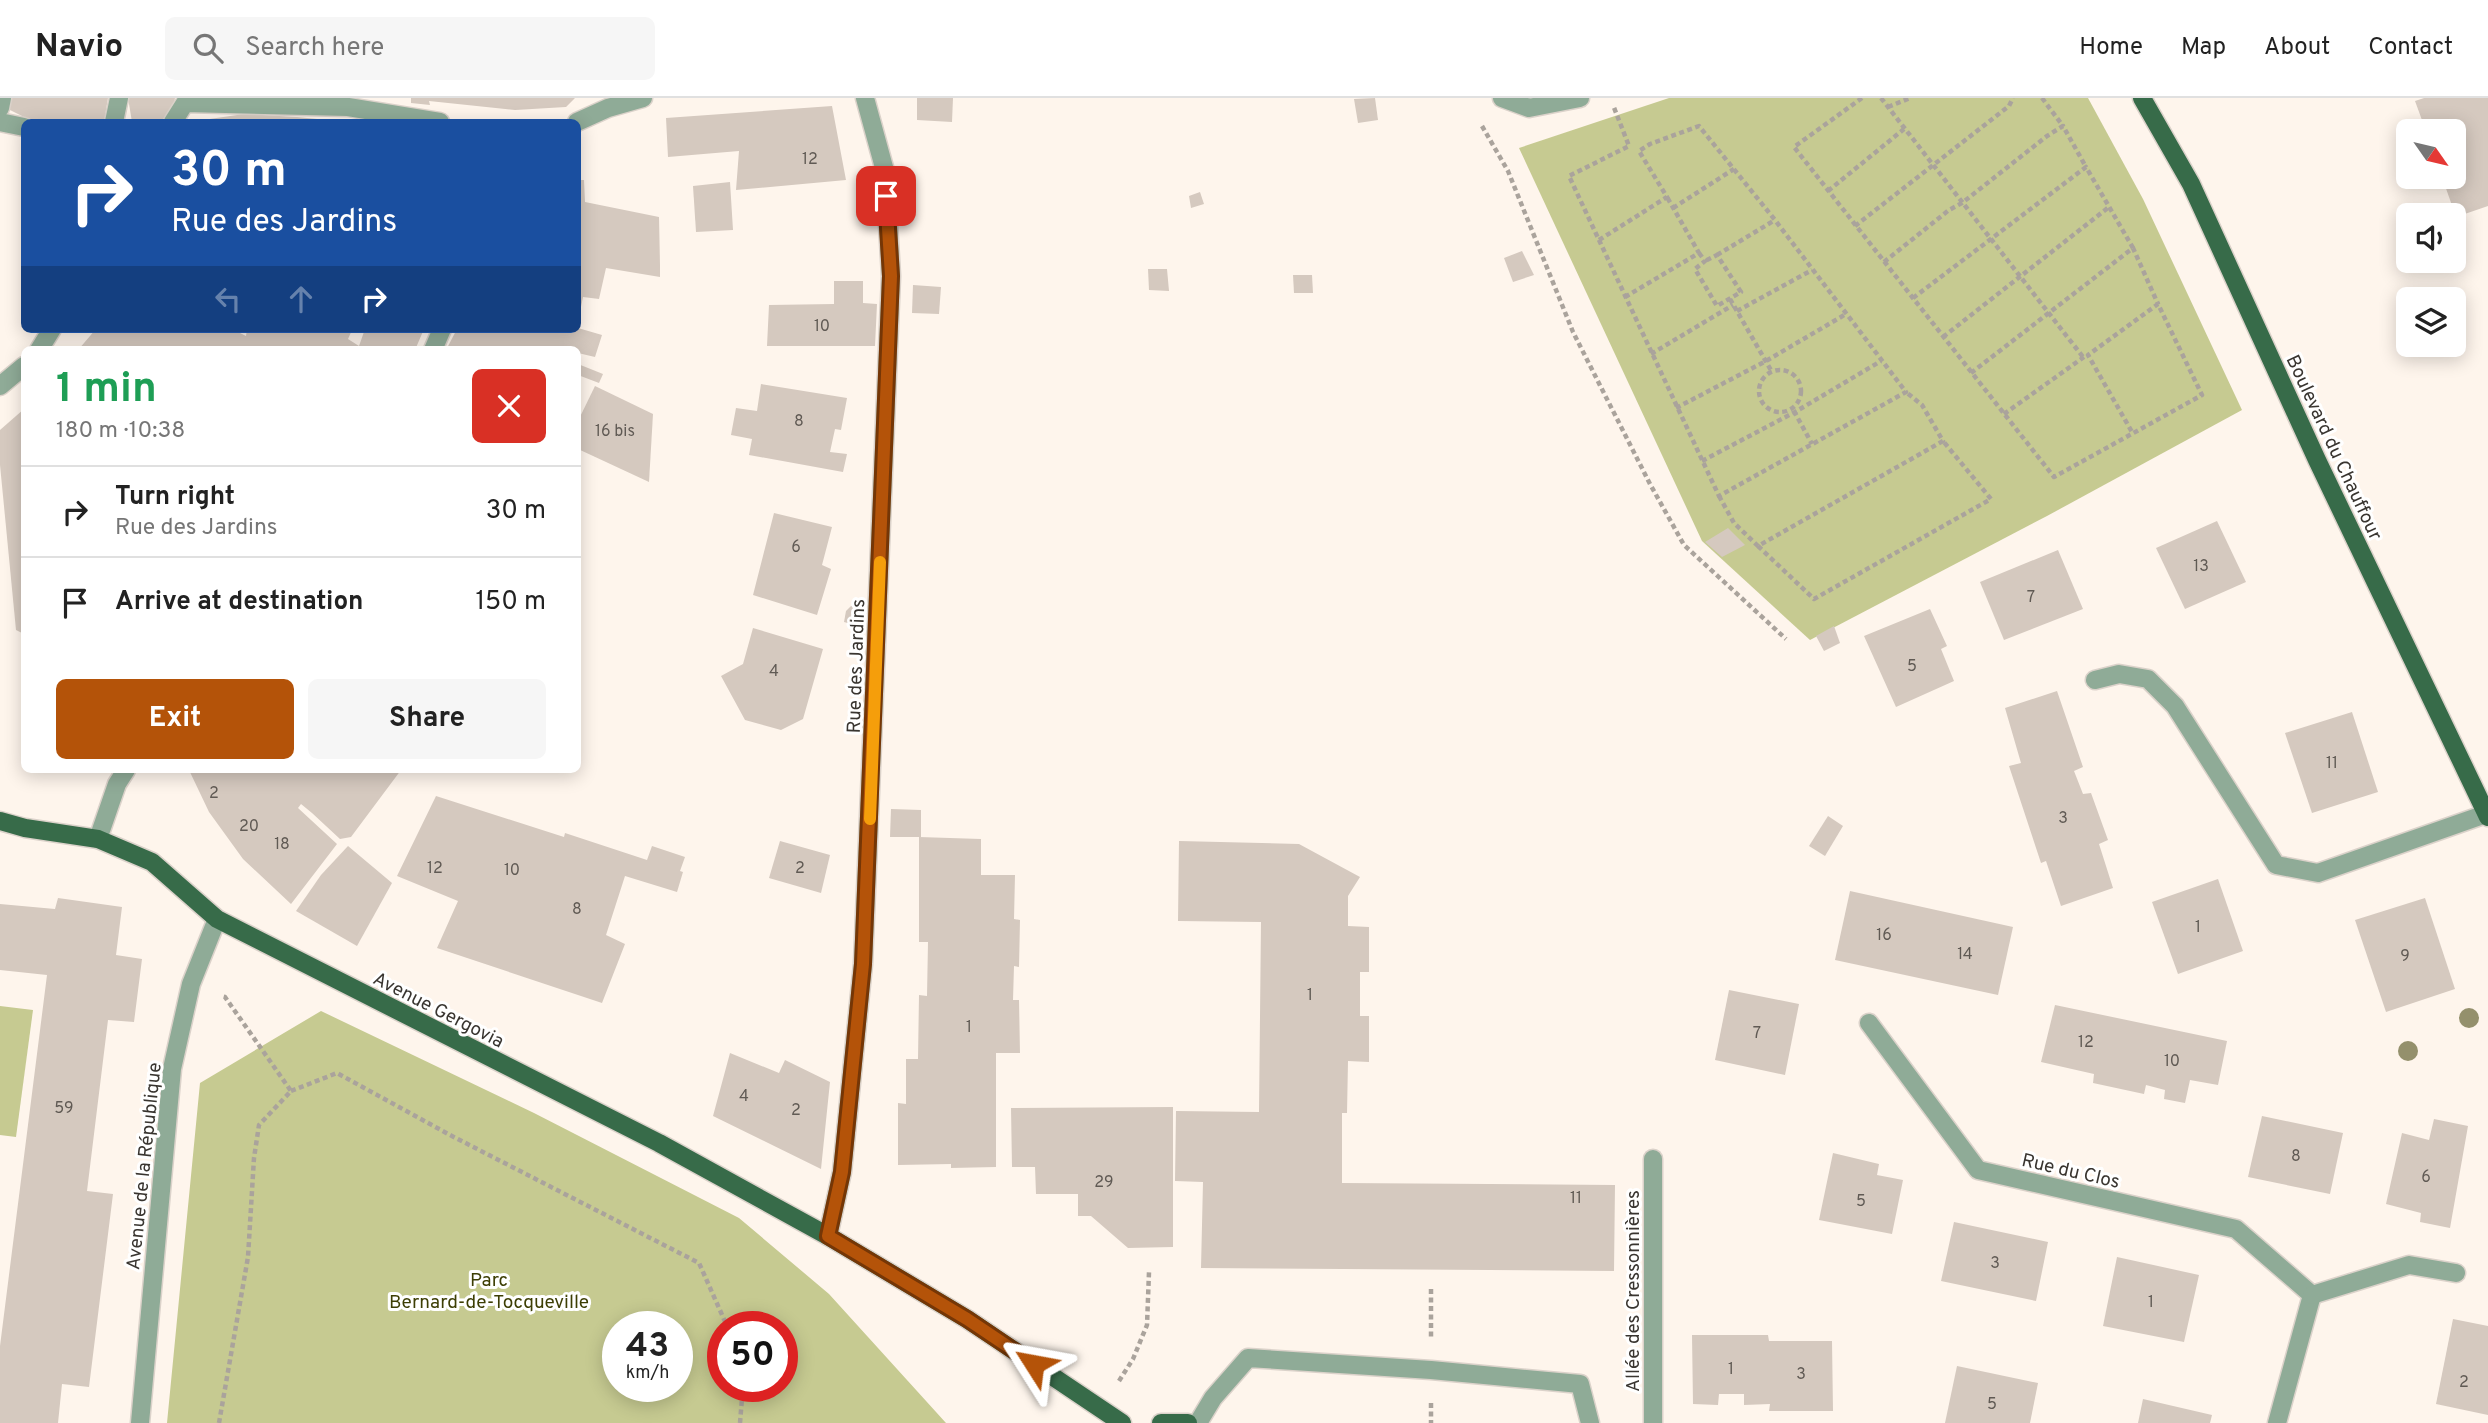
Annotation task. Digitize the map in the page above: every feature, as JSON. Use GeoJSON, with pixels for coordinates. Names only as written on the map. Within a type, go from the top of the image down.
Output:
{"type":"FeatureCollection","features":[{"type":"Feature","properties":{"kind":"main road","name":"Boulevard du Chauffour"},"geometry":{"type":"LineString","coordinates":[[2142,98],[2191,184],[2317,460],[2487,815]]}},
{"type":"Feature","properties":{"kind":"main road","name":"Avenue Gergovia"},"geometry":{"type":"LineString","coordinates":[[0,821],[25,828],[98,839],[152,862],[217,919],[659,1143],[828,1236],[967,1319],[1122,1423]]}},
{"type":"Feature","properties":{"kind":"main road"},"geometry":{"type":"LineString","coordinates":[[1161,1423],[1188,1423]]}},
{"type":"Feature","properties":{"kind":"street"},"geometry":{"type":"LineString","coordinates":[[0,108],[2,98]]}},
{"type":"Feature","properties":{"kind":"street"},"geometry":{"type":"LineString","coordinates":[[115,119],[119,98]]}},
{"type":"Feature","properties":{"kind":"street"},"geometry":{"type":"LineString","coordinates":[[581,119],[606,103],[643,98]]}},
{"type":"Feature","properties":{"kind":"street","name":"Rue des Jardins"},"geometry":{"type":"LineString","coordinates":[[828,1236],[842,1172],[863,964],[891,276],[885,171],[865,98]]}},
{"type":"Feature","properties":{"kind":"street"},"geometry":{"type":"LineString","coordinates":[[1502,98],[1529,108],[1580,98]]}},
{"type":"Feature","properties":{"kind":"street"},"geometry":{"type":"LineString","coordinates":[[175,119],[185,103],[348,107],[422,119]]}},
{"type":"Feature","properties":{"kind":"street"},"geometry":{"type":"LineString","coordinates":[[0,121],[21,126]]}},
{"type":"Feature","properties":{"kind":"street"},"geometry":{"type":"LineString","coordinates":[[0,386],[21,370]]}},
{"type":"Feature","properties":{"kind":"street"},"geometry":{"type":"LineString","coordinates":[[2095,680],[2119,674],[2148,679],[2175,706],[2276,864],[2318,873],[2487,815]]}},
{"type":"Feature","properties":{"kind":"street"},"geometry":{"type":"LineString","coordinates":[[98,839],[117,784],[124,773]]}},
{"type":"Feature","properties":{"kind":"street","name":"Avenue de la République"},"geometry":{"type":"LineString","coordinates":[[140,1423],[172,1069],[191,984],[217,919]]}},
{"type":"Feature","properties":{"kind":"street","name":"Rue du Clos"},"geometry":{"type":"LineString","coordinates":[[1869,1023],[1978,1170],[2236,1229],[2312,1295]]}},
{"type":"Feature","properties":{"kind":"street","name":"Allée des Cressonnières"},"geometry":{"type":"LineString","coordinates":[[1653,1159],[1653,1423]]}},
{"type":"Feature","properties":{"kind":"street"},"geometry":{"type":"LineString","coordinates":[[2277,1423],[2312,1295],[2409,1265],[2456,1273]]}},
{"type":"Feature","properties":{"kind":"street"},"geometry":{"type":"LineString","coordinates":[[1198,1423],[1213,1398],[1248,1358],[1431,1370],[1580,1384],[1590,1423]]}},
{"type":"Feature","properties":{"kind":"path"},"geometry":{"type":"LineString","coordinates":[[1862,98],[1794,147],[2054,477],[2202,395],[2133,248],[2063,126],[2042,98]]}},
{"type":"Feature","properties":{"kind":"path"},"geometry":{"type":"LineString","coordinates":[[1881,98],[1990,239],[2086,356],[2132,432]]}},
{"type":"Feature","properties":{"kind":"path"},"geometry":{"type":"LineString","coordinates":[[1888,107],[1910,98]]}},
{"type":"Feature","properties":{"kind":"path"},"geometry":{"type":"LineString","coordinates":[[1855,226],[2009,106],[2013,98]]}},
{"type":"Feature","properties":{"kind":"path"},"geometry":{"type":"LineString","coordinates":[[1617,116],[1629,146],[1639,151],[1705,261]]}},
{"type":"Feature","properties":{"kind":"path"},"geometry":{"type":"LineString","coordinates":[[1478,119],[1508,171],[1573,332],[1684,545],[1786,639]]}},
{"type":"Feature","properties":{"kind":"path"},"geometry":{"type":"LineString","coordinates":[[1629,146],[1569,176],[1676,408],[1734,523],[1814,599],[1992,499],[1943,441],[1922,405],[1906,392],[1699,126],[1650,144],[1639,151]]}},
{"type":"Feature","properties":{"kind":"path"},"geometry":{"type":"LineString","coordinates":[[1884,262],[2063,126]]}},
{"type":"Feature","properties":{"kind":"path"},"geometry":{"type":"LineString","coordinates":[[1828,191],[1905,129]]}},
{"type":"Feature","properties":{"kind":"path"},"geometry":{"type":"LineString","coordinates":[[1912,299],[2086,167]]}},
{"type":"Feature","properties":{"kind":"path"},"geometry":{"type":"LineString","coordinates":[[1673,208],[1734,169]]}},
{"type":"Feature","properties":{"kind":"path"},"geometry":{"type":"LineString","coordinates":[[1599,240],[1667,197]]}},
{"type":"Feature","properties":{"kind":"path"},"geometry":{"type":"LineString","coordinates":[[1943,337],[2109,206]]}},
{"type":"Feature","properties":{"kind":"path"},"geometry":{"type":"LineString","coordinates":[[1717,254],[1741,292],[1717,306],[1695,269],[1705,261],[1774,220]]}},
{"type":"Feature","properties":{"kind":"path"},"geometry":{"type":"LineString","coordinates":[[1971,373],[2133,248]]}},
{"type":"Feature","properties":{"kind":"path"},"geometry":{"type":"LineString","coordinates":[[1625,297],[1699,254]]}},
{"type":"Feature","properties":{"kind":"path"},"geometry":{"type":"LineString","coordinates":[[1737,310],[1812,270]]}},
{"type":"Feature","properties":{"kind":"path"},"geometry":{"type":"LineString","coordinates":[[1730,299],[1772,372]]}},
{"type":"Feature","properties":{"kind":"path"},"geometry":{"type":"LineString","coordinates":[[2004,414],[2158,304]]}},
{"type":"Feature","properties":{"kind":"path"},"geometry":{"type":"LineString","coordinates":[[1651,354],[1733,305]]}},
{"type":"Feature","properties":{"kind":"path"},"geometry":{"type":"LineString","coordinates":[[1676,408],[1766,361],[1846,314]]}},
{"type":"Feature","properties":{"kind":"path"},"geometry":{"type":"LineString","coordinates":[[1702,460],[1882,361]]}},
{"type":"Feature","properties":{"kind":"path"},"geometry":{"type":"LineString","coordinates":[[1787,371],[1798,380],[1801,393],[1793,410],[1776,411],[1764,404],[1760,385],[1768,373],[1787,371]]}},
{"type":"Feature","properties":{"kind":"path"},"geometry":{"type":"LineString","coordinates":[[1719,496],[1906,392]]}},
{"type":"Feature","properties":{"kind":"path"},"geometry":{"type":"LineString","coordinates":[[1793,410],[1812,444]]}},
{"type":"Feature","properties":{"kind":"path"},"geometry":{"type":"LineString","coordinates":[[1758,546],[1943,441]]}},
{"type":"Feature","properties":{"kind":"path"},"geometry":{"type":"LineString","coordinates":[[191,984],[225,997],[291,1091]]}},
{"type":"Feature","properties":{"kind":"path"},"geometry":{"type":"LineString","coordinates":[[219,1423],[248,1257],[254,1158],[260,1125],[291,1091],[337,1073],[450,1135],[699,1263],[720,1311]]}},
{"type":"Feature","properties":{"kind":"path"},"geometry":{"type":"LineString","coordinates":[[1101,1409],[1133,1359],[1147,1325],[1149,1272]]}},
{"type":"Feature","properties":{"kind":"path"},"geometry":{"type":"LineString","coordinates":[[740,1423],[742,1402]]}},
{"type":"Feature","properties":{"kind":"green space"},"geometry":{"type":"Polygon","coordinates":[[[1669,98],[2088,98],[2143,199],[2242,410],[1810,640],[1702,541],[1519,148],[1669,98]]]}},
{"type":"Feature","properties":{"kind":"green space"},"geometry":{"type":"Polygon","coordinates":[[[0,1006],[33,1010],[16,1137],[0,1135],[0,1006]]]}},
{"type":"Feature","properties":{"kind":"green space","name":"Parc Bernard-de-Tocqueville"},"geometry":{"type":"Polygon","coordinates":[[[321,1011],[534,1113],[739,1218],[829,1294],[946,1423],[167,1423],[200,1083],[321,1011]]]}},
{"type":"Feature","properties":{"kind":"building"},"geometry":{"type":"Polygon","coordinates":[[[10,98],[108,98],[104,119],[28,119],[8,109],[10,98]]]}},
{"type":"Feature","properties":{"kind":"building"},"geometry":{"type":"Polygon","coordinates":[[[128,98],[175,98],[163,119],[132,119],[128,98]]]}},
{"type":"Feature","properties":{"kind":"building"},"geometry":{"type":"Polygon","coordinates":[[[411,98],[575,98],[566,107],[515,110],[429,101],[430,105],[411,103],[411,98]]]}},
{"type":"Feature","properties":{"kind":"building"},"geometry":{"type":"Polygon","coordinates":[[[917,98],[953,98],[952,122],[917,120],[917,98]]]}},
{"type":"Feature","properties":{"kind":"building"},"geometry":{"type":"Polygon","coordinates":[[[1375,98],[1378,120],[1358,123],[1354,99],[1375,98]]]}},
{"type":"Feature","properties":{"kind":"building"},"geometry":{"type":"Polygon","coordinates":[[[2424,98],[2488,98],[2488,206],[2466,214],[2466,203],[2451,203],[2446,189],[2466,189],[2466,119],[2422,119],[2415,101],[2424,98]]]}},
{"type":"Feature","properties":{"kind":"building"},"geometry":{"type":"Polygon","coordinates":[[[832,106],[846,180],[736,190],[739,151],[668,157],[666,118],[832,106]]]}},
{"type":"Feature","properties":{"kind":"building"},"geometry":{"type":"Polygon","coordinates":[[[244,114],[317,119],[210,119],[244,114]]]}},
{"type":"Feature","properties":{"kind":"building"},"geometry":{"type":"Polygon","coordinates":[[[581,180],[584,180],[585,202],[659,217],[660,265],[660,277],[606,268],[599,299],[583,297],[581,307],[581,180]]]}},
{"type":"Feature","properties":{"kind":"building"},"geometry":{"type":"Polygon","coordinates":[[[730,182],[733,230],[696,232],[693,186],[730,182]]]}},
{"type":"Feature","properties":{"kind":"building"},"geometry":{"type":"Polygon","coordinates":[[[1200,192],[1204,204],[1191,208],[1189,196],[1200,192]]]}},
{"type":"Feature","properties":{"kind":"building"},"geometry":{"type":"Polygon","coordinates":[[[1522,251],[1534,275],[1513,282],[1504,258],[1522,251]]]}},
{"type":"Feature","properties":{"kind":"building"},"geometry":{"type":"Polygon","coordinates":[[[1148,269],[1167,269],[1169,291],[1149,290],[1148,269]]]}},
{"type":"Feature","properties":{"kind":"building"},"geometry":{"type":"Polygon","coordinates":[[[1293,275],[1312,275],[1313,293],[1294,293],[1293,275]]]}},
{"type":"Feature","properties":{"kind":"building"},"geometry":{"type":"Polygon","coordinates":[[[834,281],[863,281],[863,303],[877,304],[875,346],[767,346],[769,305],[834,304],[834,281]]]}},
{"type":"Feature","properties":{"kind":"building"},"geometry":{"type":"Polygon","coordinates":[[[913,285],[941,287],[939,314],[912,313],[913,285]]]}},
{"type":"Feature","properties":{"kind":"building"},"geometry":{"type":"Polygon","coordinates":[[[581,329],[602,335],[595,357],[581,354],[581,346],[448,346],[455,333],[581,333],[581,329]]]}},
{"type":"Feature","properties":{"kind":"building"},"geometry":{"type":"Polygon","coordinates":[[[93,333],[240,333],[246,336],[246,333],[351,333],[348,339],[359,346],[81,346],[93,333]]]}},
{"type":"Feature","properties":{"kind":"building"},"geometry":{"type":"Polygon","coordinates":[[[364,333],[422,333],[417,346],[359,346],[364,333]]]}},
{"type":"Feature","properties":{"kind":"building"},"geometry":{"type":"Polygon","coordinates":[[[581,365],[603,374],[599,383],[581,376],[581,365]]]}},
{"type":"Feature","properties":{"kind":"building"},"geometry":{"type":"Polygon","coordinates":[[[761,384],[847,398],[841,430],[835,429],[830,452],[847,454],[843,472],[749,455],[752,439],[731,435],[736,408],[757,411],[761,384]]]}},
{"type":"Feature","properties":{"kind":"building"},"geometry":{"type":"Polygon","coordinates":[[[595,386],[653,414],[649,482],[581,450],[581,415],[595,386]]]}},
{"type":"Feature","properties":{"kind":"building"},"geometry":{"type":"Polygon","coordinates":[[[21,412],[21,632],[16,630],[0,465],[0,430],[21,412]]]}},
{"type":"Feature","properties":{"kind":"building"},"geometry":{"type":"Polygon","coordinates":[[[774,513],[832,527],[822,565],[831,569],[817,615],[753,595],[774,513]]]}},
{"type":"Feature","properties":{"kind":"building"},"geometry":{"type":"Polygon","coordinates":[[[2217,521],[2246,582],[2185,609],[2156,548],[2217,521]]]}},
{"type":"Feature","properties":{"kind":"building"},"geometry":{"type":"Polygon","coordinates":[[[1728,528],[1745,545],[1722,557],[1705,542],[1728,528]]]}},
{"type":"Feature","properties":{"kind":"building"},"geometry":{"type":"Polygon","coordinates":[[[2058,550],[2083,609],[2004,640],[1980,582],[2058,550]]]}},
{"type":"Feature","properties":{"kind":"building"},"geometry":{"type":"Polygon","coordinates":[[[851,606],[863,607],[862,627],[844,622],[846,611],[851,606]]]}},
{"type":"Feature","properties":{"kind":"building"},"geometry":{"type":"Polygon","coordinates":[[[1930,609],[1947,646],[1941,649],[1954,681],[1896,707],[1864,636],[1930,609]]]}},
{"type":"Feature","properties":{"kind":"building"},"geometry":{"type":"Polygon","coordinates":[[[1834,626],[1840,643],[1824,651],[1816,636],[1834,626]]]}},
{"type":"Feature","properties":{"kind":"building"},"geometry":{"type":"Polygon","coordinates":[[[753,628],[823,649],[803,719],[781,730],[745,720],[721,676],[743,664],[753,628]]]}},
{"type":"Feature","properties":{"kind":"building"},"geometry":{"type":"Polygon","coordinates":[[[2057,691],[2083,767],[2074,771],[2083,794],[2091,793],[2108,840],[2099,844],[2113,888],[2061,906],[2046,861],[2041,863],[2009,766],[2021,763],[2005,708],[2057,691]]]}},
{"type":"Feature","properties":{"kind":"building"},"geometry":{"type":"Polygon","coordinates":[[[2352,712],[2378,792],[2312,813],[2285,733],[2352,712]]]}},
{"type":"Feature","properties":{"kind":"building"},"geometry":{"type":"Polygon","coordinates":[[[190,773],[399,773],[351,837],[340,839],[301,804],[298,808],[337,844],[291,904],[243,859],[209,812],[190,773]]]}},
{"type":"Feature","properties":{"kind":"building"},"geometry":{"type":"Polygon","coordinates":[[[436,796],[647,860],[652,846],[685,857],[677,892],[625,876],[606,935],[625,944],[602,1003],[437,948],[458,901],[397,876],[436,796]]]}},
{"type":"Feature","properties":{"kind":"building"},"geometry":{"type":"Polygon","coordinates":[[[891,809],[921,810],[921,837],[890,837],[891,809]]]}},
{"type":"Feature","properties":{"kind":"building"},"geometry":{"type":"Polygon","coordinates":[[[1828,816],[1843,826],[1825,856],[1809,846],[1828,816]]]}},
{"type":"Feature","properties":{"kind":"building"},"geometry":{"type":"Polygon","coordinates":[[[919,837],[981,839],[981,875],[1015,875],[1014,919],[1020,920],[1019,967],[1014,966],[1013,1000],[1019,1000],[1020,1053],[996,1053],[996,1167],[898,1165],[898,1103],[906,1104],[906,1059],[918,1059],[919,995],[927,996],[928,942],[919,942],[919,837]]]}},
{"type":"Feature","properties":{"kind":"building"},"geometry":{"type":"Polygon","coordinates":[[[780,841],[830,855],[821,893],[769,878],[780,841]]]}},
{"type":"Feature","properties":{"kind":"building"},"geometry":{"type":"Polygon","coordinates":[[[1179,841],[1299,844],[1360,877],[1348,896],[1348,926],[1369,927],[1369,972],[1360,972],[1360,1016],[1369,1016],[1369,1062],[1348,1061],[1347,1113],[1342,1113],[1342,1183],[1615,1185],[1614,1271],[1201,1268],[1203,1182],[1175,1181],[1176,1111],[1259,1112],[1261,922],[1178,921],[1179,841]]]}},
{"type":"Feature","properties":{"kind":"building"},"geometry":{"type":"Polygon","coordinates":[[[348,846],[392,883],[357,946],[296,911],[321,875],[348,846]]]}},
{"type":"Feature","properties":{"kind":"building"},"geometry":{"type":"Polygon","coordinates":[[[2218,879],[2243,951],[2178,974],[2152,902],[2218,879]]]}},
{"type":"Feature","properties":{"kind":"building"},"geometry":{"type":"Polygon","coordinates":[[[1850,891],[2013,927],[1998,995],[1835,960],[1850,891]]]}},
{"type":"Feature","properties":{"kind":"building"},"geometry":{"type":"Polygon","coordinates":[[[58,898],[122,907],[116,955],[142,959],[134,1022],[108,1020],[87,1191],[113,1194],[89,1387],[62,1384],[58,1423],[0,1423],[0,1346],[47,975],[0,970],[0,904],[55,909],[58,898]]]}},
{"type":"Feature","properties":{"kind":"building"},"geometry":{"type":"Polygon","coordinates":[[[2425,898],[2455,989],[2386,1012],[2355,920],[2425,898]]]}},
{"type":"Feature","properties":{"kind":"building"},"geometry":{"type":"Polygon","coordinates":[[[1729,990],[1799,1004],[1785,1075],[1715,1060],[1729,990]]]}},
{"type":"Feature","properties":{"kind":"building"},"geometry":{"type":"Polygon","coordinates":[[[2055,1005],[2227,1041],[2218,1085],[2190,1080],[2185,1103],[2164,1099],[2165,1090],[2146,1085],[2144,1094],[2093,1083],[2094,1074],[2041,1062],[2055,1005]]]}},
{"type":"Feature","properties":{"kind":"building"},"geometry":{"type":"Polygon","coordinates":[[[730,1053],[779,1073],[785,1060],[830,1082],[821,1169],[713,1116],[730,1053]]]}},
{"type":"Feature","properties":{"kind":"building"},"geometry":{"type":"Polygon","coordinates":[[[1173,1107],[1173,1247],[1128,1248],[1091,1216],[1078,1216],[1078,1194],[1036,1194],[1035,1167],[1012,1167],[1011,1108],[1173,1107]]]}},
{"type":"Feature","properties":{"kind":"building"},"geometry":{"type":"Polygon","coordinates":[[[2262,1116],[2343,1133],[2330,1194],[2248,1177],[2262,1116]]]}},
{"type":"Feature","properties":{"kind":"building"},"geometry":{"type":"Polygon","coordinates":[[[2434,1119],[2468,1126],[2450,1228],[2420,1222],[2421,1213],[2386,1204],[2402,1133],[2429,1140],[2434,1119]]]}},
{"type":"Feature","properties":{"kind":"building"},"geometry":{"type":"Polygon","coordinates":[[[1833,1153],[1879,1164],[1877,1175],[1903,1180],[1892,1234],[1819,1220],[1833,1153]]]}},
{"type":"Feature","properties":{"kind":"building"},"geometry":{"type":"Polygon","coordinates":[[[1954,1222],[2048,1242],[2036,1301],[1941,1281],[1954,1222]]]}},
{"type":"Feature","properties":{"kind":"building"},"geometry":{"type":"Polygon","coordinates":[[[2117,1257],[2199,1275],[2184,1342],[2103,1326],[2117,1257]]]}},
{"type":"Feature","properties":{"kind":"building"},"geometry":{"type":"Polygon","coordinates":[[[2453,1319],[2488,1326],[2488,1415],[2436,1404],[2453,1319]]]}},
{"type":"Feature","properties":{"kind":"building"},"geometry":{"type":"Polygon","coordinates":[[[1692,1335],[1768,1335],[1769,1341],[1832,1341],[1833,1411],[1769,1411],[1770,1404],[1744,1405],[1744,1394],[1719,1394],[1718,1405],[1693,1404],[1692,1335]]]}},
{"type":"Feature","properties":{"kind":"building"},"geometry":{"type":"Polygon","coordinates":[[[1957,1366],[2038,1383],[2030,1423],[1945,1423],[1957,1366]]]}},
{"type":"Feature","properties":{"kind":"building"},"geometry":{"type":"Polygon","coordinates":[[[2143,1399],[2212,1415],[2210,1423],[2138,1423],[2143,1399]]]}},
{"type":"Feature","properties":{"kind":"slow traffic"},"geometry":{"type":"LineString","coordinates":[[870,819],[880,562]]}},
{"type":"Feature","properties":{"kind":"route"},"geometry":{"type":"LineString","coordinates":[[886,196],[891,276],[863,964],[842,1172],[828,1236],[967,1319],[1034,1364]]}}]}
